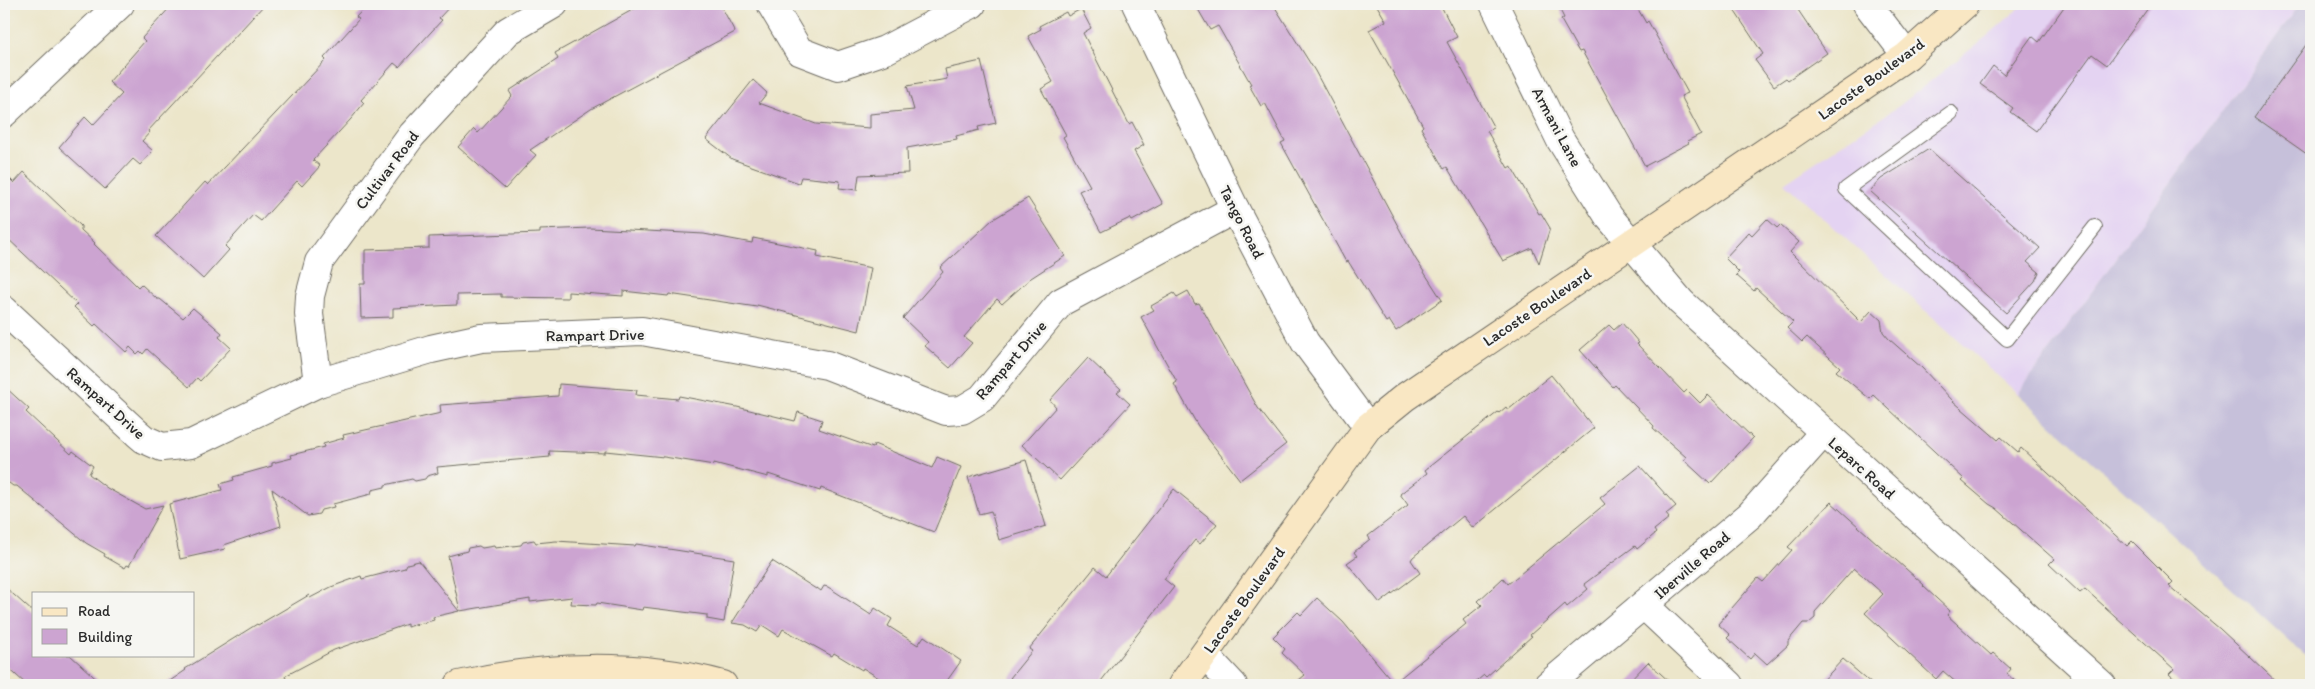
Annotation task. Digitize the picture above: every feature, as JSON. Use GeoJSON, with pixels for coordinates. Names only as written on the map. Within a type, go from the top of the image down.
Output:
{"type":"FeatureCollection","features":[{"type":"Feature","properties":{"kind":"street"},"geometry":{"type":"LineString","coordinates":[[4,113],[120,4]]}},
{"type":"Feature","properties":{"kind":"street","name":"Cultivar Road"},"geometry":{"type":"LineString","coordinates":[[318,383],[309,314],[310,296],[319,262],[412,135],[508,31],[554,4]]}},
{"type":"Feature","properties":{"kind":"street"},"geometry":{"type":"LineString","coordinates":[[771,4],[799,51],[838,66],[885,50],[972,4]]}},
{"type":"Feature","properties":{"kind":"street","name":"Tango Road"},"geometry":{"type":"LineString","coordinates":[[1136,4],[1235,209],[1305,342],[1368,428]]}},
{"type":"Feature","properties":{"kind":"street","name":"Armani Lane"},"geometry":{"type":"LineString","coordinates":[[1494,4],[1560,139],[1609,217],[1631,244]]}},
{"type":"Feature","properties":{"kind":"street"},"geometry":{"type":"LineString","coordinates":[[1867,4],[1907,56]]}},
{"type":"Feature","properties":{"kind":"street","name":"Lacoste Boulevard"},"geometry":{"type":"LineString","coordinates":[[1182,685],[1368,428],[1405,397],[1907,56],[1965,4]]}},
{"type":"Feature","properties":{"kind":"street","name":"Rampart Drive"},"geometry":{"type":"LineString","coordinates":[[4,310],[137,433],[162,446],[191,444],[318,383],[430,349],[480,338],[642,332],[827,365],[946,411],[962,410],[982,398],[1061,302],[1235,209]]}},
{"type":"Feature","properties":{"kind":"street","name":"Leparc Road"},"geometry":{"type":"LineString","coordinates":[[1631,244],[1682,302],[1823,433],[2102,685]]}},
{"type":"Feature","properties":{"kind":"street","name":"Iberville Road"},"geometry":{"type":"LineString","coordinates":[[1548,685],[1645,606],[1750,515],[1823,433]]}},
{"type":"Feature","properties":{"kind":"street"},"geometry":{"type":"LineString","coordinates":[[1645,606],[1728,685]]}},
{"type":"Feature","properties":{"kind":"street"},"geometry":{"type":"LineString","coordinates":[[1204,655],[1233,685]]}},
{"type":"Feature","properties":{"kind":"street"},"geometry":{"type":"LineString","coordinates":[[459,685],[496,677],[534,672],[618,669],[664,674],[723,685]]}},
{"type":"Feature","properties":{"kind":"lane"},"geometry":{"type":"LineString","coordinates":[[1951,113],[1846,189],[2007,339],[2095,227]]}},
{"type":"Feature","properties":{"kind":"shaded area"},"geometry":{"type":"Polygon","coordinates":[[[2024,4],[2300,4],[2018,394],[1784,183],[1899,106],[1986,37],[2024,4]]]}},
{"type":"Feature","properties":{"kind":"shaded area"},"geometry":{"type":"Polygon","coordinates":[[[2300,4],[2311,4],[2311,661],[2018,394],[2300,4]]]}},
{"type":"Feature","properties":{"kind":"building"},"geometry":{"type":"Polygon","coordinates":[[[173,4],[265,4],[148,131],[150,132],[142,141],[153,151],[140,165],[133,159],[105,189],[59,147],[85,117],[93,125],[122,94],[109,82],[145,41],[142,38],[173,4]]]}},
{"type":"Feature","properties":{"kind":"building"},"geometry":{"type":"Polygon","coordinates":[[[368,4],[452,4],[439,18],[442,20],[399,67],[394,63],[361,100],[364,103],[313,160],[320,166],[302,186],[297,181],[261,221],[253,215],[225,246],[229,250],[203,279],[156,236],[205,182],[208,185],[326,60],[324,58],[359,19],[356,17],[368,4]]]}},
{"type":"Feature","properties":{"kind":"building"},"geometry":{"type":"Polygon","coordinates":[[[643,4],[720,4],[735,32],[591,109],[530,150],[536,155],[505,189],[458,147],[474,129],[478,133],[512,96],[509,91],[558,59],[555,53],[643,4]]]}},
{"type":"Feature","properties":{"kind":"building"},"geometry":{"type":"Polygon","coordinates":[[[1195,4],[1273,4],[1315,71],[1415,258],[1442,300],[1396,331],[1389,320],[1386,322],[1348,261],[1346,262],[1281,143],[1285,141],[1265,103],[1261,106],[1249,85],[1251,84],[1218,26],[1210,30],[1195,4]]]}},
{"type":"Feature","properties":{"kind":"building"},"geometry":{"type":"Polygon","coordinates":[[[1376,4],[1440,4],[1457,37],[1447,42],[1494,128],[1487,131],[1508,168],[1511,166],[1539,214],[1541,213],[1550,228],[1539,263],[1532,248],[1503,261],[1447,167],[1444,169],[1421,128],[1423,126],[1369,30],[1386,21],[1376,4]]]}},
{"type":"Feature","properties":{"kind":"building"},"geometry":{"type":"Polygon","coordinates":[[[1557,4],[1635,4],[1646,23],[1648,21],[1688,93],[1681,96],[1701,134],[1687,141],[1689,143],[1645,166],[1582,51],[1579,52],[1561,20],[1564,18],[1557,4]]]}},
{"type":"Feature","properties":{"kind":"building"},"geometry":{"type":"Polygon","coordinates":[[[1730,4],[1794,4],[1827,53],[1788,80],[1786,78],[1774,86],[1755,60],[1763,54],[1730,4]]]}},
{"type":"Feature","properties":{"kind":"building"},"geometry":{"type":"Polygon","coordinates":[[[2066,4],[2151,4],[2107,65],[2092,54],[2036,131],[2010,112],[2013,108],[1980,84],[1993,66],[2004,75],[2032,36],[2039,42],[2066,4]]]}},
{"type":"Feature","properties":{"kind":"building"},"geometry":{"type":"Polygon","coordinates":[[[1081,9],[1091,28],[1083,33],[1129,124],[1132,122],[1144,145],[1134,151],[1163,204],[1132,221],[1130,218],[1101,232],[1079,191],[1090,186],[1063,137],[1066,135],[1041,89],[1053,82],[1028,36],[1041,29],[1039,26],[1066,12],[1068,16],[1081,9]]]}},
{"type":"Feature","properties":{"kind":"building"},"geometry":{"type":"Polygon","coordinates":[[[2311,38],[2311,157],[2254,117],[2311,38]]]}},
{"type":"Feature","properties":{"kind":"building"},"geometry":{"type":"Polygon","coordinates":[[[981,61],[996,123],[978,127],[979,130],[956,136],[957,139],[907,148],[908,173],[859,175],[857,190],[839,188],[840,181],[801,177],[799,183],[732,159],[706,139],[753,80],[767,93],[759,103],[816,124],[870,128],[870,114],[914,110],[907,86],[947,79],[945,69],[981,61]]]}},
{"type":"Feature","properties":{"kind":"building"},"geometry":{"type":"Polygon","coordinates":[[[1929,149],[2040,248],[2027,262],[2039,272],[2035,281],[2006,313],[1870,191],[1881,179],[1929,149]]]}},
{"type":"Feature","properties":{"kind":"building"},"geometry":{"type":"Polygon","coordinates":[[[24,172],[81,226],[81,230],[94,244],[138,287],[141,284],[157,299],[160,299],[183,318],[193,308],[222,333],[219,337],[231,348],[200,381],[197,378],[189,387],[147,349],[143,354],[140,351],[137,354],[130,347],[126,352],[96,324],[94,326],[74,307],[77,304],[4,235],[4,173],[14,183],[24,172]]]}},
{"type":"Feature","properties":{"kind":"building"},"geometry":{"type":"Polygon","coordinates":[[[1028,198],[1065,256],[1031,278],[1002,304],[997,299],[964,337],[972,343],[950,368],[925,346],[928,342],[903,318],[943,272],[940,268],[992,220],[1028,198]]]}},
{"type":"Feature","properties":{"kind":"building"},"geometry":{"type":"Polygon","coordinates":[[[1767,219],[1777,228],[1780,225],[1799,242],[1790,252],[1861,322],[1871,311],[1881,320],[1883,332],[1889,339],[1922,368],[1953,401],[1998,440],[2001,437],[2018,452],[2021,448],[2127,546],[2132,541],[2173,582],[2169,586],[2220,629],[2280,685],[2181,685],[2169,674],[2174,669],[2085,589],[2080,593],[2049,564],[2054,559],[1962,481],[1964,479],[1874,395],[1870,399],[1836,371],[1840,367],[1807,337],[1802,342],[1787,328],[1793,322],[1756,288],[1754,291],[1736,275],[1739,272],[1725,258],[1749,232],[1752,235],[1767,219]]]}},
{"type":"Feature","properties":{"kind":"building"},"geometry":{"type":"Polygon","coordinates":[[[590,228],[704,234],[752,243],[753,238],[818,251],[817,257],[871,268],[859,331],[757,305],[757,307],[669,294],[668,296],[623,291],[623,296],[568,292],[568,298],[501,297],[501,294],[457,295],[457,305],[393,308],[393,317],[361,318],[360,284],[365,284],[365,250],[429,248],[429,237],[540,233],[540,230],[590,228]]]}},
{"type":"Feature","properties":{"kind":"building"},"geometry":{"type":"Polygon","coordinates":[[[1188,291],[1195,304],[1199,303],[1258,408],[1286,444],[1240,480],[1198,426],[1174,384],[1177,382],[1141,317],[1154,310],[1151,306],[1174,293],[1177,297],[1188,291]]]}},
{"type":"Feature","properties":{"kind":"building"},"geometry":{"type":"Polygon","coordinates":[[[1622,323],[1639,343],[1637,344],[1684,393],[1687,390],[1700,403],[1708,395],[1753,438],[1710,484],[1684,460],[1686,457],[1653,428],[1654,426],[1615,385],[1613,387],[1580,350],[1609,325],[1614,330],[1622,323]]]}},
{"type":"Feature","properties":{"kind":"building"},"geometry":{"type":"Polygon","coordinates":[[[1088,358],[1121,389],[1117,392],[1130,404],[1060,480],[1022,445],[1056,407],[1050,400],[1088,358]]]}},
{"type":"Feature","properties":{"kind":"building"},"geometry":{"type":"Polygon","coordinates":[[[1551,375],[1594,428],[1473,528],[1463,516],[1413,557],[1411,560],[1420,573],[1380,603],[1347,563],[1357,556],[1354,552],[1370,539],[1368,536],[1408,505],[1400,494],[1427,473],[1425,470],[1498,412],[1506,407],[1508,410],[1551,375]]]}},
{"type":"Feature","properties":{"kind":"building"},"geometry":{"type":"Polygon","coordinates":[[[559,384],[637,390],[636,395],[678,399],[679,396],[795,421],[798,412],[822,420],[819,429],[873,448],[874,444],[932,468],[937,457],[961,467],[934,532],[821,488],[820,491],[768,474],[768,477],[714,463],[714,465],[664,457],[605,451],[605,453],[549,451],[550,457],[437,467],[438,473],[427,476],[425,479],[415,481],[412,479],[385,485],[385,487],[372,490],[371,494],[333,504],[334,507],[321,510],[319,514],[308,516],[272,489],[281,526],[224,545],[225,549],[180,559],[169,504],[222,490],[220,484],[234,480],[233,477],[272,466],[272,463],[292,458],[291,455],[324,447],[323,444],[344,438],[343,435],[441,413],[440,405],[558,396],[559,384]]]}},
{"type":"Feature","properties":{"kind":"building"},"geometry":{"type":"Polygon","coordinates":[[[4,386],[29,409],[26,412],[71,454],[73,451],[93,466],[89,474],[107,488],[145,509],[163,505],[129,566],[127,565],[125,568],[104,556],[105,554],[86,543],[17,486],[13,486],[5,480],[4,386]]]}},
{"type":"Feature","properties":{"kind":"building"},"geometry":{"type":"Polygon","coordinates":[[[1026,460],[1046,526],[999,540],[991,511],[979,514],[968,477],[1026,460]]]}},
{"type":"Feature","properties":{"kind":"building"},"geometry":{"type":"Polygon","coordinates":[[[1640,466],[1676,506],[1666,514],[1669,518],[1654,530],[1656,533],[1637,549],[1635,546],[1584,584],[1588,589],[1567,607],[1565,604],[1486,677],[1484,675],[1472,685],[1293,685],[1305,675],[1282,653],[1285,649],[1273,637],[1298,612],[1301,615],[1317,598],[1343,622],[1394,683],[1466,624],[1463,620],[1482,605],[1478,601],[1503,578],[1508,584],[1605,504],[1600,498],[1640,466]]]}},
{"type":"Feature","properties":{"kind":"building"},"geometry":{"type":"Polygon","coordinates":[[[1174,489],[1217,524],[1200,544],[1195,540],[1164,579],[1174,587],[1098,685],[1020,685],[1010,678],[1032,651],[1029,649],[1095,567],[1106,576],[1174,489]]]}},
{"type":"Feature","properties":{"kind":"building"},"geometry":{"type":"Polygon","coordinates":[[[1831,502],[1924,585],[1950,611],[1947,615],[1991,655],[1993,653],[2011,669],[2007,674],[2020,685],[1959,685],[1943,671],[1936,679],[1865,613],[1883,594],[1854,568],[1815,612],[1815,618],[1809,623],[1803,623],[1788,641],[1788,645],[1767,664],[1755,653],[1750,659],[1727,638],[1730,635],[1718,624],[1758,578],[1763,582],[1792,550],[1788,547],[1831,502]]]}},
{"type":"Feature","properties":{"kind":"building"},"geometry":{"type":"Polygon","coordinates":[[[534,540],[536,543],[556,541],[635,546],[636,544],[734,559],[724,622],[707,619],[707,615],[643,607],[642,610],[597,603],[596,605],[571,604],[572,597],[530,602],[530,599],[460,611],[448,556],[467,551],[468,548],[494,546],[495,548],[521,545],[523,542],[534,540]]]}},
{"type":"Feature","properties":{"kind":"building"},"geometry":{"type":"Polygon","coordinates":[[[419,561],[459,611],[433,617],[434,620],[407,627],[407,624],[334,650],[285,676],[286,678],[273,685],[164,685],[185,669],[257,624],[309,595],[310,598],[331,587],[361,576],[362,579],[405,568],[407,564],[419,561]]]}},
{"type":"Feature","properties":{"kind":"building"},"geometry":{"type":"Polygon","coordinates":[[[772,561],[816,589],[821,591],[824,586],[828,587],[871,615],[875,608],[892,619],[888,626],[918,645],[924,636],[961,661],[944,685],[890,685],[863,668],[862,670],[834,653],[832,656],[783,629],[779,636],[762,625],[757,632],[745,625],[732,623],[772,561]]]}},
{"type":"Feature","properties":{"kind":"building"},"geometry":{"type":"Polygon","coordinates":[[[4,586],[32,611],[32,656],[71,656],[103,685],[27,685],[4,664],[4,586]]]}},
{"type":"Feature","properties":{"kind":"building"},"geometry":{"type":"Polygon","coordinates":[[[1843,659],[1873,685],[1819,685],[1843,659]]]}},
{"type":"Feature","properties":{"kind":"building"},"geometry":{"type":"Polygon","coordinates":[[[1648,662],[1673,685],[1626,685],[1648,662]]]}}]}
